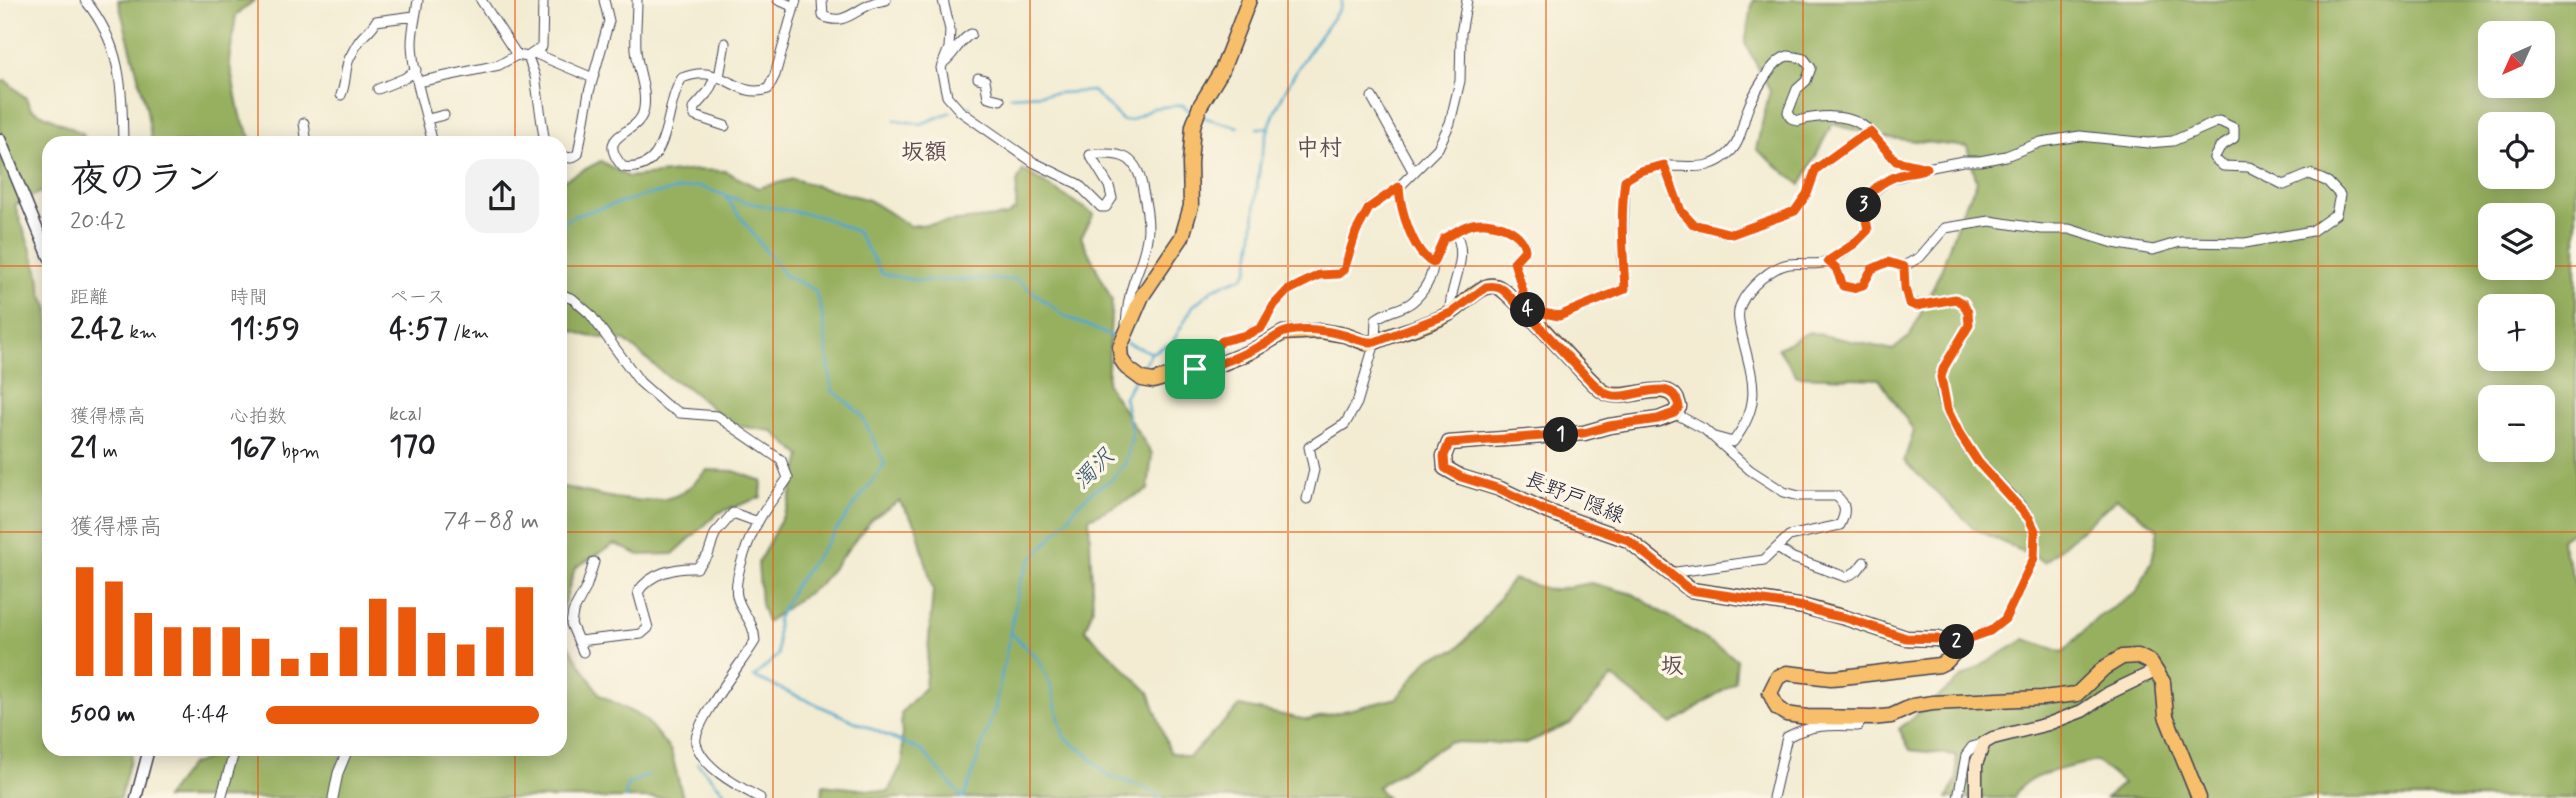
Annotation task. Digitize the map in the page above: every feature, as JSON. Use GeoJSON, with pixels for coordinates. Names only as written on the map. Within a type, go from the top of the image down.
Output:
{"type":"FeatureCollection","features":[{"type":"Feature","properties":{"kind":"main road"},"geometry":{"type":"LineString","coordinates":[[1249,0],[1222,70],[1200,106],[1193,126],[1191,206],[1182,237],[1142,296],[1119,347],[1126,368],[1142,379],[1153,382],[1195,369],[1213,367],[1250,352],[1283,333],[1299,330],[1321,331],[1345,335],[1366,343],[1375,342],[1451,313],[1486,287],[1493,286],[1505,291],[1534,319],[1572,363],[1608,395],[1617,397],[1659,390],[1671,391],[1678,398],[1679,407],[1674,413]]}},
{"type":"Feature","properties":{"kind":"main road","name":"長野戸隠線"},"geometry":{"type":"LineString","coordinates":[[1674,413],[1658,419],[1609,426],[1584,433],[1449,443],[1444,456],[1445,468],[1461,477],[1500,489],[1546,511],[1628,540],[1690,590],[1805,607],[1906,638],[1938,639],[1951,645]]}},
{"type":"Feature","properties":{"kind":"main road"},"geometry":{"type":"LineString","coordinates":[[1951,645],[1954,653],[1939,665],[1831,678],[1787,673],[1778,677],[1771,687],[1771,698],[1777,708],[1786,714],[1863,719],[1891,716],[1913,706],[1933,703],[2077,694],[2105,668],[2122,657],[2138,656],[2150,662],[2163,682],[2166,716],[2199,798]]}},
{"type":"Feature","properties":{"kind":"main road"},"geometry":{"type":"LineString","coordinates":[[1976,798],[1976,764],[1984,743],[2082,711],[2109,693],[2155,671]]}},
{"type":"Feature","properties":{"kind":"street"},"geometry":{"type":"LineString","coordinates":[[85,0],[96,13],[112,42],[122,92],[123,136]]}},
{"type":"Feature","properties":{"kind":"street"},"geometry":{"type":"LineString","coordinates":[[418,0],[412,47],[431,136]]}},
{"type":"Feature","properties":{"kind":"street"},"geometry":{"type":"LineString","coordinates":[[481,0],[517,55]]}},
{"type":"Feature","properties":{"kind":"street"},"geometry":{"type":"LineString","coordinates":[[531,55],[542,47],[543,0]]}},
{"type":"Feature","properties":{"kind":"street"},"geometry":{"type":"LineString","coordinates":[[567,157],[571,158],[578,153],[593,78],[609,21],[604,0]]}},
{"type":"Feature","properties":{"kind":"street"},"geometry":{"type":"LineString","coordinates":[[637,0],[636,50],[645,107],[639,122],[615,139],[612,146],[614,156],[623,167],[635,169],[655,157],[667,125],[674,89],[682,78],[703,72],[757,93],[768,89],[775,75],[795,4],[778,0]]}},
{"type":"Feature","properties":{"kind":"street"},"geometry":{"type":"LineString","coordinates":[[822,0],[823,16],[837,21],[876,2],[886,0]]}},
{"type":"Feature","properties":{"kind":"street"},"geometry":{"type":"LineString","coordinates":[[943,0],[950,30],[949,48],[941,68],[947,96],[960,111],[1034,162],[1078,184],[1101,207],[1106,207],[1112,198],[1109,186],[1090,155],[1122,155],[1140,171],[1148,213],[1148,232],[1141,264],[1133,284],[1125,332]]}},
{"type":"Feature","properties":{"kind":"street"},"geometry":{"type":"LineString","coordinates":[[1195,369],[1222,341],[1261,328],[1274,305],[1287,291],[1319,275],[1339,274],[1344,270],[1356,232],[1369,208],[1399,187],[1438,148],[1450,122],[1460,81],[1461,33],[1467,0]]}},
{"type":"Feature","properties":{"kind":"street"},"geometry":{"type":"LineString","coordinates":[[341,95],[346,85],[350,56],[358,43],[371,35],[376,21],[414,16]]}},
{"type":"Feature","properties":{"kind":"street"},"geometry":{"type":"LineString","coordinates":[[942,64],[952,56],[964,37],[971,34]]}},
{"type":"Feature","properties":{"kind":"street"},"geometry":{"type":"LineString","coordinates":[[725,43],[718,76],[693,109],[695,116],[725,126]]}},
{"type":"Feature","properties":{"kind":"street"},"geometry":{"type":"LineString","coordinates":[[418,82],[499,65],[517,55],[531,55],[593,78]]}},
{"type":"Feature","properties":{"kind":"street"},"geometry":{"type":"LineString","coordinates":[[531,55],[542,136]]}},
{"type":"Feature","properties":{"kind":"street"},"geometry":{"type":"LineString","coordinates":[[1307,499],[1314,470],[1309,447],[1345,424],[1357,403],[1375,342],[1376,319],[1412,302],[1431,279],[1433,263],[1444,238],[1470,225],[1488,223],[1516,234],[1524,243],[1525,250],[1514,262],[1523,291],[1521,309],[1559,316],[1625,289],[1622,259],[1625,180],[1640,171],[1664,165],[1707,167],[1729,153],[1737,144],[1748,108],[1762,83],[1776,62],[1788,56],[1804,59],[1811,68],[1806,81],[1797,89],[1788,112],[1791,118],[1798,121],[1815,116],[1847,119],[1861,124],[1896,161],[1927,168],[2006,156],[2042,142],[2080,136],[2148,143],[2173,141],[2219,121],[2234,128],[2234,138],[2220,148],[2214,158],[2223,166],[2249,167],[2284,185],[2310,174],[2328,182],[2340,195],[2336,214],[2312,231],[2245,243],[2180,242],[2153,250],[2113,243],[2069,229],[2042,229],[1990,221],[1945,228],[1920,257],[1904,267],[1888,262],[1872,269],[1863,285],[1853,288],[1843,286],[1836,268],[1828,261]]}},
{"type":"Feature","properties":{"kind":"street"},"geometry":{"type":"LineString","coordinates":[[378,89],[405,78],[416,70]]}},
{"type":"Feature","properties":{"kind":"street"},"geometry":{"type":"LineString","coordinates":[[978,78],[985,80],[988,97],[1000,100]]}},
{"type":"Feature","properties":{"kind":"street"},"geometry":{"type":"LineString","coordinates":[[1373,97],[1413,171]]}},
{"type":"Feature","properties":{"kind":"street"},"geometry":{"type":"LineString","coordinates":[[428,119],[444,115]]}},
{"type":"Feature","properties":{"kind":"street"},"geometry":{"type":"LineString","coordinates":[[304,123],[306,136]]}},
{"type":"Feature","properties":{"kind":"street"},"geometry":{"type":"LineString","coordinates":[[1664,165],[1681,211],[1693,224],[1732,234],[1795,211],[1807,194],[1816,169],[1870,132]]}},
{"type":"Feature","properties":{"kind":"street"},"geometry":{"type":"LineString","coordinates":[[0,139],[42,240]]}},
{"type":"Feature","properties":{"kind":"street"},"geometry":{"type":"LineString","coordinates":[[1711,436],[1733,442],[1747,424],[1752,405],[1753,381],[1739,324],[1741,304],[1761,279],[1774,269],[1788,264],[1828,261],[1854,244],[1868,230],[1864,206],[1868,196],[1888,180],[1902,174],[1922,172],[1927,168]]}},
{"type":"Feature","properties":{"kind":"street"},"geometry":{"type":"LineString","coordinates":[[1399,187],[1407,222],[1419,253],[1433,263]]}},
{"type":"Feature","properties":{"kind":"street"},"geometry":{"type":"LineString","coordinates":[[1451,313],[1450,304],[1461,256],[1461,243],[1456,234]]}},
{"type":"Feature","properties":{"kind":"street"},"geometry":{"type":"LineString","coordinates":[[1904,267],[1909,303],[1916,306],[1955,299],[1963,303],[1968,312],[1969,325],[1941,377],[1947,409],[1978,462],[2029,518],[2035,531],[2034,558],[2005,619],[1990,631],[1951,645]]}},
{"type":"Feature","properties":{"kind":"street"},"geometry":{"type":"LineString","coordinates":[[567,297],[590,314],[640,382],[666,405],[680,413],[716,416],[733,425],[754,443],[781,460],[788,478],[758,522],[737,583],[737,595],[753,624],[755,641],[705,716],[697,731],[696,742],[703,756],[732,784],[760,798]]}},
{"type":"Feature","properties":{"kind":"street"},"geometry":{"type":"LineString","coordinates":[[1669,573],[1764,560],[1789,536],[1840,524],[1845,511],[1843,501],[1836,496],[1798,496],[1784,492],[1750,470],[1704,429],[1674,413]]}},
{"type":"Feature","properties":{"kind":"street"},"geometry":{"type":"LineString","coordinates":[[579,641],[641,634],[648,628],[638,592],[645,581],[673,569],[697,568],[703,563],[715,534],[733,513],[758,522]]}},
{"type":"Feature","properties":{"kind":"street"},"geometry":{"type":"LineString","coordinates":[[1777,548],[1793,558],[1846,578],[1864,562]]}},
{"type":"Feature","properties":{"kind":"street"},"geometry":{"type":"LineString","coordinates":[[583,652],[571,624],[573,612],[586,588],[594,562]]}},
{"type":"Feature","properties":{"kind":"street"},"geometry":{"type":"LineString","coordinates":[[1773,798],[1787,737],[1804,728],[1825,725],[1858,726],[1863,719]]}},
{"type":"Feature","properties":{"kind":"street"},"geometry":{"type":"LineString","coordinates":[[1958,798],[1966,755],[1972,747],[1984,743]]}},
{"type":"Feature","properties":{"kind":"street"},"geometry":{"type":"LineString","coordinates":[[135,798],[147,756]]}},
{"type":"Feature","properties":{"kind":"street"},"geometry":{"type":"LineString","coordinates":[[221,798],[233,756]]}},
{"type":"Feature","properties":{"kind":"street"},"geometry":{"type":"LineString","coordinates":[[333,798],[338,773],[345,756]]}},
{"type":"Feature","properties":{"kind":"green space"},"geometry":{"type":"Polygon","coordinates":[[[118,0],[255,0],[236,15],[229,61],[240,116],[250,136],[151,136],[146,106],[118,0]]]}},
{"type":"Feature","properties":{"kind":"green space"},"geometry":{"type":"Polygon","coordinates":[[[1753,0],[2576,0],[2576,529],[2561,539],[2576,588],[2576,798],[2106,798],[2123,783],[2096,761],[2037,777],[2019,789],[2014,798],[1947,798],[1957,779],[1956,755],[1910,750],[1899,729],[1961,678],[2025,639],[2063,652],[2097,618],[2136,593],[2152,561],[2158,529],[2117,498],[2045,562],[1975,529],[1904,461],[1914,431],[1879,379],[1797,376],[1778,348],[1809,332],[1893,350],[1910,336],[1977,182],[1967,147],[1882,137],[1832,124],[1801,185],[1756,149],[1770,90],[1745,43],[1753,0]]]}},
{"type":"Feature","properties":{"kind":"green space"},"geometry":{"type":"Polygon","coordinates":[[[6,81],[26,98],[31,109],[84,134],[42,136],[42,192],[15,205],[38,270],[42,294],[42,756],[131,756],[120,798],[0,798],[0,82],[6,81]]]}},
{"type":"Feature","properties":{"kind":"green space"},"geometry":{"type":"Polygon","coordinates":[[[601,161],[628,177],[697,170],[725,171],[758,188],[793,179],[869,200],[910,226],[1006,216],[1016,209],[1017,182],[1023,170],[1094,214],[1081,237],[1112,300],[1107,384],[1152,454],[1148,490],[1089,518],[1093,608],[1085,630],[1149,692],[1170,752],[1189,757],[1240,706],[1307,720],[1397,698],[1429,658],[1456,650],[1480,624],[1513,579],[1551,590],[1591,583],[1633,594],[1737,659],[1735,682],[1672,724],[1612,677],[1570,724],[1524,744],[1449,742],[1377,787],[1387,798],[822,798],[823,785],[888,792],[903,762],[901,713],[925,687],[933,590],[916,525],[899,501],[873,518],[820,584],[767,622],[761,604],[758,563],[788,506],[801,456],[772,431],[732,425],[625,341],[588,336],[567,329],[567,178],[601,161]]]}},
{"type":"Feature","properties":{"kind":"green space"},"geometry":{"type":"Polygon","coordinates":[[[707,470],[734,471],[762,481],[761,497],[718,513],[673,554],[639,555],[615,544],[575,568],[567,594],[567,488],[639,501],[670,498],[692,485],[707,470]]]}},
{"type":"Feature","properties":{"kind":"green space"},"geometry":{"type":"Polygon","coordinates":[[[567,643],[600,695],[645,719],[671,751],[683,798],[165,798],[190,765],[212,756],[567,756],[567,643]]]}},
{"type":"Feature","properties":{"kind":"waterway","name":"濁沢"},"geometry":{"type":"LineString","coordinates":[[1139,372],[1151,353],[1172,343],[1193,306],[1214,288],[1243,277],[1248,270],[1259,167],[1267,133],[1293,76],[1340,8],[1342,0]]}},
{"type":"Feature","properties":{"kind":"waterway"},"geometry":{"type":"LineString","coordinates":[[1009,96],[1093,91],[1123,121],[1131,120],[1153,108],[1183,105],[1192,114]]}},
{"type":"Feature","properties":{"kind":"waterway"},"geometry":{"type":"LineString","coordinates":[[895,120],[921,124],[951,112]]}},
{"type":"Feature","properties":{"kind":"waterway"},"geometry":{"type":"LineString","coordinates":[[1202,117],[1238,127]]}},
{"type":"Feature","properties":{"kind":"waterway"},"geometry":{"type":"LineString","coordinates":[[1257,128],[1270,128]]}},
{"type":"Feature","properties":{"kind":"waterway"},"geometry":{"type":"LineString","coordinates":[[567,220],[573,216],[647,195],[698,186],[745,202],[822,217],[857,232],[882,274],[920,281],[1016,279],[1066,317],[1118,339]]}},
{"type":"Feature","properties":{"kind":"waterway"},"geometry":{"type":"LineString","coordinates":[[724,195],[784,275],[815,290],[822,313],[832,390],[861,414],[885,464],[794,587],[777,620],[778,655],[754,677],[922,751],[963,798]]}},
{"type":"Feature","properties":{"kind":"waterway"},"geometry":{"type":"LineString","coordinates":[[1127,343],[1150,352]]}},
{"type":"Feature","properties":{"kind":"waterway","name":"濁沢"},"geometry":{"type":"LineString","coordinates":[[964,798],[995,708],[1020,582],[1030,561],[1069,518],[1076,506],[1094,490],[1111,480],[1125,464],[1132,435],[1124,397],[1134,380]]}},
{"type":"Feature","properties":{"kind":"waterway"},"geometry":{"type":"LineString","coordinates":[[1011,633],[1039,660],[1050,684],[1064,737],[1108,776],[1141,786],[1162,798]]}},
{"type":"Feature","properties":{"kind":"waterway"},"geometry":{"type":"LineString","coordinates":[[697,763],[730,798]]}},
{"type":"Feature","properties":{"kind":"waterway"},"geometry":{"type":"LineString","coordinates":[[625,798],[627,785],[648,775]]}},
{"type":"Feature","properties":{"kind":"district","name":"中村"},"geometry":{"type":"Point","coordinates":[1319,147]}},
{"type":"Feature","properties":{"kind":"district","name":"坂額"},"geometry":{"type":"Point","coordinates":[924,151]}},
{"type":"Feature","properties":{"kind":"district","name":"坂"},"geometry":{"type":"Point","coordinates":[1672,665]}},
{"type":"Feature","properties":{"kind":"route"},"geometry":{"type":"LineString","coordinates":[[1195,369],[1213,367],[1250,352],[1283,333],[1299,330],[1321,331],[1345,335],[1366,343],[1375,342],[1451,313],[1486,287],[1493,286],[1505,291],[1521,309],[1534,319],[1572,363],[1608,395],[1617,397],[1659,390],[1671,391],[1678,398],[1679,407],[1666,417],[1584,433],[1449,443],[1444,456],[1445,468],[1461,477],[1500,489],[1546,511],[1628,540],[1690,590],[1805,607],[1906,638],[1938,639],[1951,645],[1990,631],[2005,619],[2034,558],[2035,531],[2029,518],[1978,462],[1947,409],[1941,377],[1969,325],[1968,312],[1963,303],[1955,299],[1916,306],[1909,303],[1904,267],[1888,262],[1872,269],[1863,285],[1853,288],[1843,286],[1836,268],[1828,261],[1854,244],[1868,230],[1864,206],[1868,196],[1888,180],[1902,174],[1922,172],[1927,168],[1896,161],[1870,132],[1816,169],[1807,194],[1795,211],[1732,234],[1693,224],[1681,211],[1664,165],[1640,171],[1625,180],[1623,193],[1622,259],[1625,289],[1559,316],[1521,309],[1523,291],[1514,262],[1525,250],[1524,243],[1516,234],[1505,228],[1488,223],[1470,225],[1444,238],[1433,263],[1426,259],[1419,253],[1411,234],[1399,187],[1369,208],[1362,218],[1344,270],[1339,274],[1319,275],[1287,291],[1274,305],[1261,328],[1222,341],[1195,369]]}}]}
